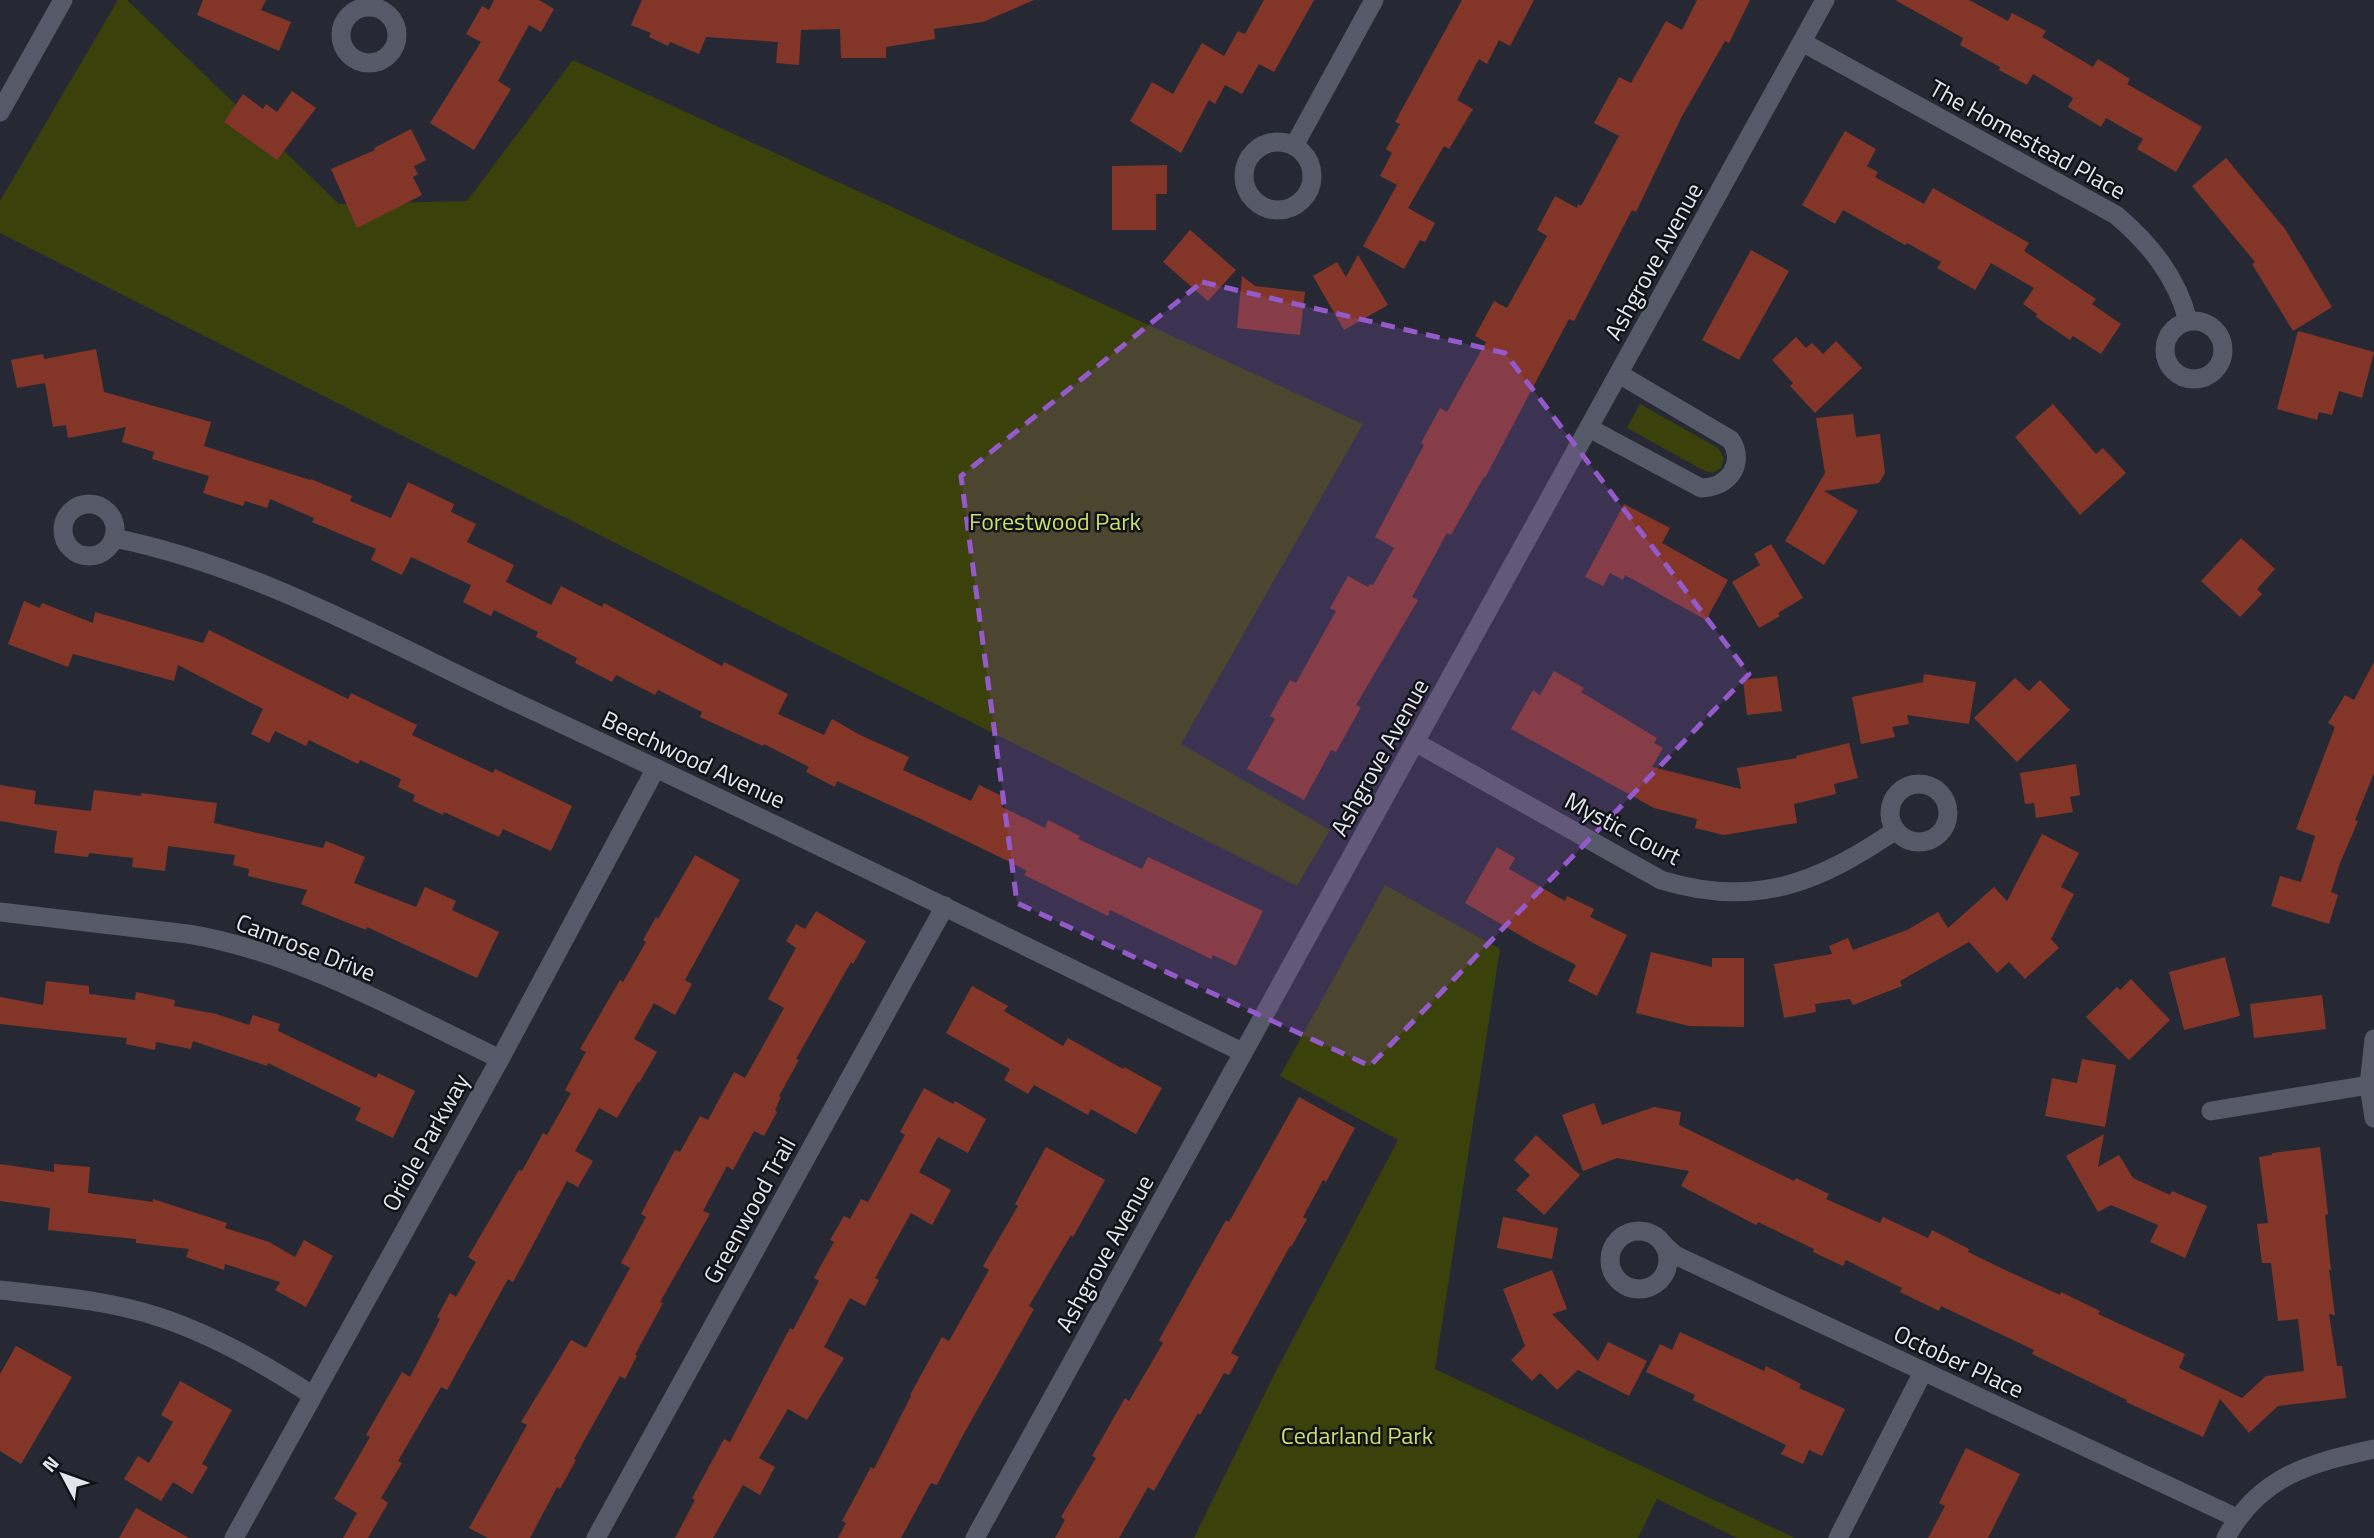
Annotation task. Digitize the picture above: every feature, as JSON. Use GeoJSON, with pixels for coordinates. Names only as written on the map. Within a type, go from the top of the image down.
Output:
{"type":"FeatureCollection","features":[{"type":"Feature","properties":{"kind":"street"},"geometry":{"type":"LineString","coordinates":[[0,112],[63,0]]}},
{"type":"Feature","properties":{"kind":"street"},"geometry":{"type":"LineString","coordinates":[[1294,146],[1374,0]]}},
{"type":"Feature","properties":{"kind":"street","name":"Ashgrove Avenue"},"geometry":{"type":"LineString","coordinates":[[975,1538],[1825,0]]}},
{"type":"Feature","properties":{"kind":"street","name":"The Homestead Place"},"geometry":{"type":"LineString","coordinates":[[1802,42],[2116,215],[2152,250],[2168,272],[2182,297],[2188,321]]}},
{"type":"Feature","properties":{"kind":"street"},"geometry":{"type":"LineString","coordinates":[[1589,428],[1701,488],[1719,486],[1733,473],[1738,455],[1731,440],[1619,374]]}},
{"type":"Feature","properties":{"kind":"street","name":"Beechwood Avenue"},"geometry":{"type":"LineString","coordinates":[[114,538],[187,556],[266,584],[945,906],[1242,1052]]}},
{"type":"Feature","properties":{"kind":"street","name":"Mystic Court"},"geometry":{"type":"LineString","coordinates":[[1415,742],[1661,880],[1692,890],[1754,892],[1787,886],[1819,875],[1896,830]]}},
{"type":"Feature","properties":{"kind":"street","name":"Oriole Parkway"},"geometry":{"type":"LineString","coordinates":[[233,1538],[500,1059],[656,768]]}},
{"type":"Feature","properties":{"kind":"street","name":"Greenwood Trail"},"geometry":{"type":"LineString","coordinates":[[596,1538],[945,906]]}},
{"type":"Feature","properties":{"kind":"street","name":"Camrose Drive"},"geometry":{"type":"LineString","coordinates":[[0,912],[188,934],[239,945],[324,977],[500,1059]]}},
{"type":"Feature","properties":{"kind":"street"},"geometry":{"type":"LineString","coordinates":[[2374,1039],[2369,1085],[2374,1118]]}},
{"type":"Feature","properties":{"kind":"street"},"geometry":{"type":"LineString","coordinates":[[2211,1111],[2369,1085]]}},
{"type":"Feature","properties":{"kind":"street","name":"October Place"},"geometry":{"type":"LineString","coordinates":[[1663,1244],[1675,1255],[2237,1518]]}},
{"type":"Feature","properties":{"kind":"street"},"geometry":{"type":"LineString","coordinates":[[0,1290],[85,1300],[159,1317],[278,1372],[312,1395]]}},
{"type":"Feature","properties":{"kind":"street"},"geometry":{"type":"LineString","coordinates":[[1838,1538],[1923,1372]]}},
{"type":"Feature","properties":{"kind":"street"},"geometry":{"type":"LineString","coordinates":[[2226,1538],[2237,1518],[2256,1496],[2278,1480],[2309,1465],[2374,1449]]}},
{"type":"Feature","properties":{"kind":"highlighted area"},"geometry":{"type":"Polygon","coordinates":[[[1202,282],[1505,353],[1749,674],[1370,1066],[1017,903],[961,476],[1202,282]]]}},
{"type":"Feature","properties":{"kind":"green space","name":"Forestwood Park"},"geometry":{"type":"Polygon","coordinates":[[[118,0],[127,0],[339,204],[467,201],[573,60],[1363,424],[1181,744],[1330,830],[1297,886],[0,233],[0,201],[118,0]]]}},
{"type":"Feature","properties":{"kind":"green space"},"geometry":{"type":"Polygon","coordinates":[[[1640,404],[1718,448],[1724,458],[1721,468],[1712,473],[1703,470],[1627,428],[1640,404]]]}},
{"type":"Feature","properties":{"kind":"green space","name":"Cedarland Park"},"geometry":{"type":"Polygon","coordinates":[[[1385,885],[1500,949],[1435,1369],[1795,1538],[1737,1538],[1657,1499],[1638,1538],[1194,1538],[1273,1377],[1398,1140],[1280,1076],[1385,885]]]}},
{"type":"Feature","properties":{"kind":"building"},"geometry":{"type":"Polygon","coordinates":[[[203,0],[266,0],[261,10],[291,22],[279,51],[197,15],[203,0]]]}},
{"type":"Feature","properties":{"kind":"building"},"geometry":{"type":"Polygon","coordinates":[[[494,0],[539,0],[554,9],[541,32],[529,25],[498,81],[511,89],[474,150],[430,123],[481,42],[466,34],[482,6],[489,10],[494,0]]]}},
{"type":"Feature","properties":{"kind":"building"},"geometry":{"type":"Polygon","coordinates":[[[642,0],[1034,0],[983,22],[934,29],[935,39],[886,47],[886,58],[841,58],[840,29],[801,30],[799,65],[776,63],[778,42],[706,37],[699,54],[670,42],[668,46],[649,37],[651,33],[631,25],[642,0]]]}},
{"type":"Feature","properties":{"kind":"building"},"geometry":{"type":"Polygon","coordinates":[[[1264,0],[1314,0],[1274,72],[1259,64],[1242,94],[1225,85],[1215,104],[1209,100],[1181,153],[1130,121],[1152,82],[1173,94],[1202,43],[1224,56],[1238,31],[1245,34],[1264,0]]]}},
{"type":"Feature","properties":{"kind":"building"},"geometry":{"type":"Polygon","coordinates":[[[1462,0],[1534,0],[1510,46],[1499,40],[1487,64],[1479,59],[1457,100],[1473,109],[1449,149],[1444,146],[1408,208],[1435,223],[1425,242],[1420,240],[1404,269],[1363,246],[1397,185],[1380,176],[1392,153],[1386,149],[1400,124],[1395,122],[1462,0]]]}},
{"type":"Feature","properties":{"kind":"building"},"geometry":{"type":"Polygon","coordinates":[[[1697,0],[1750,0],[1729,43],[1725,41],[1681,118],[1636,212],[1632,210],[1574,321],[1569,319],[1485,478],[1451,535],[1447,533],[1412,597],[1418,600],[1356,705],[1361,707],[1336,752],[1331,750],[1304,800],[1247,769],[1275,719],[1270,716],[1290,680],[1296,683],[1336,611],[1330,608],[1348,576],[1368,587],[1373,585],[1394,548],[1375,537],[1424,445],[1421,443],[1440,408],[1447,412],[1486,342],[1475,336],[1494,301],[1507,308],[1547,236],[1537,230],[1555,196],[1577,208],[1578,204],[1581,206],[1619,136],[1594,123],[1619,77],[1631,83],[1666,21],[1682,30],[1697,0]]]}},
{"type":"Feature","properties":{"kind":"building"},"geometry":{"type":"Polygon","coordinates":[[[1895,0],[1969,0],[2008,21],[2012,13],[2046,31],[2042,37],[2093,67],[2098,59],[2130,79],[2127,84],[2202,127],[2176,172],[2137,149],[2143,139],[2106,118],[2101,127],[2068,107],[2073,98],[2033,74],[2027,85],[1999,70],[2000,67],[1960,45],[1963,38],[1895,0]]]}},
{"type":"Feature","properties":{"kind":"building"},"geometry":{"type":"Polygon","coordinates":[[[292,91],[316,108],[277,160],[224,122],[243,94],[263,109],[266,104],[277,112],[292,91]]]}},
{"type":"Feature","properties":{"kind":"building"},"geometry":{"type":"Polygon","coordinates":[[[411,129],[426,160],[414,166],[418,174],[413,177],[422,195],[357,228],[331,169],[375,150],[374,148],[411,129]]]}},
{"type":"Feature","properties":{"kind":"building"},"geometry":{"type":"Polygon","coordinates":[[[1845,131],[1876,149],[1867,166],[1878,172],[1875,177],[1924,204],[1933,188],[2029,243],[2024,251],[2096,299],[2092,304],[2121,324],[2101,354],[2073,336],[2070,340],[2036,317],[2037,314],[2023,304],[2034,288],[1991,263],[1975,290],[1937,268],[1941,262],[1843,210],[1835,224],[1802,205],[1845,131]]]}},
{"type":"Feature","properties":{"kind":"building"},"geometry":{"type":"Polygon","coordinates":[[[2226,158],[2285,229],[2332,307],[2293,331],[2252,264],[2255,262],[2192,186],[2226,158]]]}},
{"type":"Feature","properties":{"kind":"building"},"geometry":{"type":"Polygon","coordinates":[[[1167,165],[1167,194],[1156,194],[1156,230],[1112,230],[1112,166],[1167,165]]]}},
{"type":"Feature","properties":{"kind":"building"},"geometry":{"type":"Polygon","coordinates":[[[1190,230],[1236,270],[1208,301],[1163,262],[1190,230]]]}},
{"type":"Feature","properties":{"kind":"building"},"geometry":{"type":"Polygon","coordinates":[[[1751,250],[1789,271],[1739,360],[1702,340],[1751,250]]]}},
{"type":"Feature","properties":{"kind":"building"},"geometry":{"type":"Polygon","coordinates":[[[1358,255],[1388,305],[1344,330],[1313,276],[1337,262],[1346,277],[1358,255]]]}},
{"type":"Feature","properties":{"kind":"building"},"geometry":{"type":"Polygon","coordinates":[[[1242,276],[1255,286],[1305,292],[1300,335],[1237,328],[1242,276]]]}},
{"type":"Feature","properties":{"kind":"building"},"geometry":{"type":"Polygon","coordinates":[[[2298,331],[2374,352],[2362,398],[2339,391],[2332,415],[2319,412],[2317,420],[2277,409],[2298,331]]]}},
{"type":"Feature","properties":{"kind":"building"},"geometry":{"type":"Polygon","coordinates":[[[1796,337],[1806,348],[1812,343],[1823,354],[1836,341],[1862,368],[1815,413],[1790,386],[1793,383],[1772,360],[1796,337]]]}},
{"type":"Feature","properties":{"kind":"building"},"geometry":{"type":"Polygon","coordinates":[[[96,349],[104,392],[211,422],[204,446],[311,479],[352,496],[350,501],[391,518],[408,482],[454,504],[451,512],[476,524],[467,542],[514,565],[506,582],[551,605],[561,586],[602,607],[604,603],[722,666],[724,662],[788,694],[778,714],[824,735],[832,719],[909,757],[903,770],[971,801],[979,785],[1006,798],[1002,807],[1045,828],[1048,820],[1080,836],[1078,839],[1142,869],[1148,857],[1263,911],[1236,966],[1213,955],[1211,959],[1110,910],[1108,916],[1024,875],[1027,871],[1008,861],[923,820],[837,781],[835,787],[806,772],[809,767],[764,744],[763,746],[700,717],[702,712],[658,690],[655,695],[616,675],[612,682],[575,663],[577,658],[536,637],[538,632],[494,610],[491,616],[463,602],[471,585],[411,557],[402,575],[371,560],[376,549],[312,522],[314,518],[270,499],[267,508],[245,501],[243,506],[203,493],[209,476],[152,459],[154,452],[122,442],[126,427],[68,438],[66,425],[53,427],[45,383],[17,388],[11,360],[43,354],[44,359],[96,349]]]}},
{"type":"Feature","properties":{"kind":"building"},"geometry":{"type":"Polygon","coordinates":[[[2053,404],[2096,454],[2103,448],[2126,473],[2080,515],[2015,437],[2053,404]]]}},
{"type":"Feature","properties":{"kind":"building"},"geometry":{"type":"Polygon","coordinates":[[[1853,414],[1856,437],[1880,434],[1885,473],[1879,483],[1824,491],[1858,511],[1824,565],[1785,541],[1825,473],[1816,418],[1853,414]]]}},
{"type":"Feature","properties":{"kind":"building"},"geometry":{"type":"Polygon","coordinates":[[[1624,504],[1670,528],[1662,543],[1728,580],[1706,620],[1625,575],[1623,580],[1610,573],[1603,586],[1585,577],[1624,504]]]}},
{"type":"Feature","properties":{"kind":"building"},"geometry":{"type":"Polygon","coordinates":[[[2241,538],[2275,569],[2257,589],[2262,594],[2240,617],[2201,581],[2241,538]]]}},
{"type":"Feature","properties":{"kind":"building"},"geometry":{"type":"Polygon","coordinates":[[[1771,544],[1803,598],[1759,628],[1732,582],[1760,565],[1754,554],[1771,544]]]}},
{"type":"Feature","properties":{"kind":"building"},"geometry":{"type":"Polygon","coordinates":[[[24,601],[40,608],[42,603],[93,623],[95,612],[203,643],[209,630],[348,699],[351,693],[417,725],[412,735],[493,773],[495,769],[572,806],[551,851],[503,829],[499,837],[413,801],[415,795],[398,787],[401,779],[360,760],[358,764],[309,740],[306,746],[275,731],[269,743],[251,734],[263,709],[178,665],[174,681],[73,654],[68,667],[8,644],[24,601]]]}},
{"type":"Feature","properties":{"kind":"building"},"geometry":{"type":"Polygon","coordinates":[[[2374,662],[2374,773],[2331,892],[2338,895],[2329,924],[2271,906],[2280,876],[2301,882],[2315,836],[2296,829],[2335,727],[2328,723],[2345,695],[2354,700],[2374,662]]]}},
{"type":"Feature","properties":{"kind":"building"},"geometry":{"type":"Polygon","coordinates":[[[1554,671],[1584,688],[1581,692],[1657,738],[1654,743],[1663,748],[1652,767],[1741,789],[1737,768],[1797,758],[1796,756],[1849,743],[1858,778],[1834,784],[1836,794],[1794,804],[1797,823],[1724,835],[1695,828],[1697,819],[1654,808],[1511,729],[1533,690],[1540,695],[1554,671]]]}},
{"type":"Feature","properties":{"kind":"building"},"geometry":{"type":"Polygon","coordinates":[[[1924,674],[1976,682],[1969,724],[1907,715],[1909,724],[1892,727],[1895,737],[1861,744],[1852,697],[1923,682],[1924,674]]]}},
{"type":"Feature","properties":{"kind":"building"},"geometry":{"type":"Polygon","coordinates":[[[1777,676],[1782,711],[1747,715],[1743,680],[1777,676]]]}},
{"type":"Feature","properties":{"kind":"building"},"geometry":{"type":"Polygon","coordinates":[[[2015,678],[2029,691],[2040,680],[2070,710],[2017,762],[1974,718],[2015,678]]]}},
{"type":"Feature","properties":{"kind":"building"},"geometry":{"type":"Polygon","coordinates":[[[2076,764],[2080,795],[2070,797],[2073,812],[2036,818],[2034,803],[2025,804],[2020,773],[2076,764]]]}},
{"type":"Feature","properties":{"kind":"building"},"geometry":{"type":"Polygon","coordinates":[[[0,785],[36,791],[34,804],[91,811],[94,790],[217,803],[214,823],[323,848],[326,841],[365,857],[354,883],[416,907],[425,887],[456,901],[452,910],[499,932],[477,978],[367,927],[366,930],[301,904],[307,890],[248,876],[249,869],[233,865],[235,855],[168,846],[165,871],[132,867],[133,858],[89,853],[88,857],[54,853],[57,831],[0,821],[0,785]]]}},
{"type":"Feature","properties":{"kind":"building"},"geometry":{"type":"Polygon","coordinates":[[[2042,834],[2079,853],[2061,887],[2074,894],[2051,939],[2059,948],[2025,979],[2009,962],[1997,973],[1969,942],[1900,981],[1902,986],[1853,1005],[1850,999],[1815,1004],[1816,1012],[1784,1018],[1774,964],[1832,954],[1829,946],[1848,938],[1853,950],[1907,930],[1938,912],[1948,928],[1994,887],[2007,901],[2042,834]]]}},
{"type":"Feature","properties":{"kind":"building"},"geometry":{"type":"Polygon","coordinates":[[[1497,847],[1515,858],[1509,869],[1565,901],[1567,896],[1594,909],[1590,917],[1627,935],[1597,996],[1568,981],[1576,965],[1465,903],[1497,847]]]}},
{"type":"Feature","properties":{"kind":"building"},"geometry":{"type":"Polygon","coordinates":[[[695,855],[740,880],[685,980],[692,984],[675,1015],[654,1003],[634,1039],[657,1052],[617,1118],[599,1108],[575,1151],[593,1161],[578,1187],[567,1181],[513,1282],[508,1279],[447,1390],[441,1387],[398,1461],[402,1463],[381,1498],[388,1503],[368,1538],[343,1538],[357,1513],[334,1499],[370,1437],[366,1435],[402,1372],[410,1377],[440,1319],[437,1317],[450,1293],[456,1297],[476,1262],[468,1257],[519,1170],[522,1171],[543,1133],[547,1135],[571,1093],[565,1090],[586,1052],[580,1049],[620,980],[623,982],[646,942],[643,940],[656,917],[658,919],[695,855]]]}},
{"type":"Feature","properties":{"kind":"building"},"geometry":{"type":"Polygon","coordinates":[[[816,911],[866,941],[853,964],[851,962],[796,1059],[799,1060],[779,1096],[781,1097],[775,1110],[777,1112],[764,1136],[754,1131],[733,1170],[727,1166],[703,1211],[710,1214],[660,1302],[663,1303],[625,1379],[620,1376],[560,1489],[557,1487],[530,1538],[488,1538],[469,1528],[527,1425],[521,1422],[571,1340],[586,1348],[630,1268],[621,1263],[646,1217],[641,1214],[675,1150],[680,1152],[700,1116],[708,1120],[734,1072],[745,1078],[784,1008],[768,999],[796,948],[786,941],[796,924],[805,929],[816,911]]]}},
{"type":"Feature","properties":{"kind":"building"},"geometry":{"type":"Polygon","coordinates":[[[1651,952],[1712,967],[1712,958],[1744,958],[1744,1027],[1689,1026],[1636,1013],[1651,952]]]}},
{"type":"Feature","properties":{"kind":"building"},"geometry":{"type":"Polygon","coordinates":[[[2225,957],[2240,1016],[2184,1030],[2169,972],[2225,957]]]}},
{"type":"Feature","properties":{"kind":"building"},"geometry":{"type":"Polygon","coordinates":[[[2131,979],[2170,1020],[2129,1060],[2086,1017],[2117,987],[2120,990],[2131,979]]]}},
{"type":"Feature","properties":{"kind":"building"},"geometry":{"type":"Polygon","coordinates":[[[46,981],[89,986],[89,994],[135,1000],[136,992],[175,1000],[174,1006],[216,1014],[249,1025],[253,1015],[280,1024],[278,1031],[376,1078],[378,1073],[415,1091],[393,1138],[355,1120],[361,1108],[268,1063],[267,1066],[193,1041],[191,1049],[156,1042],[155,1050],[126,1044],[127,1038],[0,1024],[0,997],[43,1005],[46,981]]]}},
{"type":"Feature","properties":{"kind":"building"},"geometry":{"type":"Polygon","coordinates":[[[972,986],[1008,1006],[1004,1011],[1063,1046],[1068,1038],[1162,1088],[1136,1134],[1091,1109],[1088,1115],[1034,1085],[1028,1094],[1004,1080],[1010,1069],[946,1033],[972,986]]]}},
{"type":"Feature","properties":{"kind":"building"},"geometry":{"type":"Polygon","coordinates":[[[2322,995],[2326,1029],[2254,1038],[2250,1004],[2322,995]]]}},
{"type":"Feature","properties":{"kind":"building"},"geometry":{"type":"Polygon","coordinates":[[[2082,1059],[2116,1065],[2105,1127],[2045,1116],[2052,1078],[2077,1083],[2082,1059]]]}},
{"type":"Feature","properties":{"kind":"building"},"geometry":{"type":"Polygon","coordinates":[[[924,1088],[953,1104],[955,1101],[986,1119],[968,1153],[938,1137],[919,1172],[951,1190],[932,1225],[911,1213],[875,1278],[879,1280],[865,1306],[850,1298],[824,1347],[844,1358],[807,1420],[788,1409],[759,1458],[775,1467],[760,1495],[743,1485],[713,1538],[675,1538],[695,1500],[692,1498],[724,1439],[730,1442],[790,1328],[793,1330],[819,1281],[814,1278],[834,1242],[830,1240],[844,1216],[850,1219],[861,1199],[868,1202],[905,1135],[900,1132],[924,1088]]]}},
{"type":"Feature","properties":{"kind":"building"},"geometry":{"type":"Polygon","coordinates":[[[1299,1097],[1355,1128],[1326,1182],[1323,1180],[1303,1217],[1307,1219],[1231,1353],[1239,1357],[1229,1375],[1224,1373],[1200,1415],[1198,1413],[1154,1491],[1148,1487],[1119,1538],[1055,1538],[1065,1520],[1061,1517],[1096,1458],[1092,1456],[1125,1398],[1129,1401],[1163,1343],[1159,1340],[1299,1097]]]}},
{"type":"Feature","properties":{"kind":"building"},"geometry":{"type":"Polygon","coordinates":[[[1594,1103],[1602,1125],[1654,1107],[1681,1112],[1679,1125],[1794,1181],[1796,1178],[1829,1194],[1826,1199],[1880,1223],[1883,1217],[1928,1238],[1932,1230],[1969,1249],[1968,1252],[2060,1295],[2061,1292],[2100,1311],[2098,1314],[2185,1354],[2179,1368],[2242,1398],[2266,1376],[2304,1371],[2298,1319],[2278,1321],[2271,1263],[2262,1263],[2257,1224],[2268,1223],[2259,1157],[2320,1147],[2335,1315],[2329,1314],[2337,1366],[2342,1366],[2346,1398],[2278,1406],[2249,1433],[2220,1399],[2203,1437],[2126,1402],[2127,1400],[2032,1354],[2034,1350],[1941,1306],[1939,1311],[1900,1292],[1902,1288],[1846,1260],[1843,1266],[1758,1222],[1756,1225],[1681,1186],[1689,1171],[1617,1158],[1583,1171],[1562,1115],[1594,1103]]]}},
{"type":"Feature","properties":{"kind":"building"},"geometry":{"type":"Polygon","coordinates":[[[2104,1134],[2098,1167],[2119,1155],[2133,1178],[2170,1195],[2172,1191],[2207,1206],[2185,1258],[2150,1242],[2158,1225],[2111,1205],[2098,1212],[2066,1156],[2104,1134]]]}},
{"type":"Feature","properties":{"kind":"building"},"geometry":{"type":"Polygon","coordinates":[[[1536,1135],[1580,1175],[1544,1215],[1516,1190],[1530,1175],[1514,1160],[1536,1135]]]}},
{"type":"Feature","properties":{"kind":"building"},"geometry":{"type":"Polygon","coordinates":[[[1046,1147],[1105,1180],[1029,1306],[1034,1309],[937,1485],[931,1483],[901,1538],[838,1538],[846,1523],[842,1521],[871,1467],[874,1469],[942,1337],[949,1341],[989,1270],[983,1266],[1018,1206],[1015,1204],[1046,1147]]]}},
{"type":"Feature","properties":{"kind":"building"},"geometry":{"type":"Polygon","coordinates":[[[0,1164],[54,1172],[54,1164],[90,1167],[88,1193],[153,1202],[153,1199],[227,1223],[225,1228],[269,1242],[295,1257],[304,1240],[333,1256],[306,1307],[275,1290],[280,1282],[225,1264],[224,1270],[186,1257],[189,1249],[136,1243],[136,1239],[48,1230],[50,1208],[0,1201],[0,1164]]]}},
{"type":"Feature","properties":{"kind":"building"},"geometry":{"type":"Polygon","coordinates":[[[1503,1217],[1558,1228],[1552,1259],[1497,1248],[1503,1217]]]}},
{"type":"Feature","properties":{"kind":"building"},"geometry":{"type":"Polygon","coordinates":[[[1552,1270],[1567,1309],[1552,1314],[1598,1361],[1608,1342],[1647,1361],[1629,1396],[1578,1370],[1557,1390],[1540,1373],[1532,1381],[1511,1360],[1525,1346],[1503,1289],[1552,1270]]]}},
{"type":"Feature","properties":{"kind":"building"},"geometry":{"type":"Polygon","coordinates":[[[1680,1332],[1764,1371],[1766,1366],[1801,1384],[1799,1388],[1845,1409],[1822,1456],[1809,1450],[1803,1464],[1781,1454],[1786,1445],[1693,1400],[1695,1395],[1646,1372],[1660,1344],[1672,1350],[1680,1332]]]}},
{"type":"Feature","properties":{"kind":"building"},"geometry":{"type":"Polygon","coordinates":[[[16,1346],[72,1377],[21,1464],[0,1451],[0,1374],[16,1346]]]}},
{"type":"Feature","properties":{"kind":"building"},"geometry":{"type":"Polygon","coordinates":[[[180,1381],[232,1410],[202,1464],[208,1467],[192,1494],[173,1482],[161,1501],[124,1479],[138,1456],[149,1463],[173,1422],[161,1415],[180,1381]]]}},
{"type":"Feature","properties":{"kind":"building"},"geometry":{"type":"Polygon","coordinates":[[[1966,1448],[2020,1474],[1988,1538],[1928,1538],[1945,1506],[1939,1503],[1966,1448]]]}},
{"type":"Feature","properties":{"kind":"building"},"geometry":{"type":"Polygon","coordinates":[[[136,1508],[189,1538],[119,1538],[136,1508]]]}}]}
